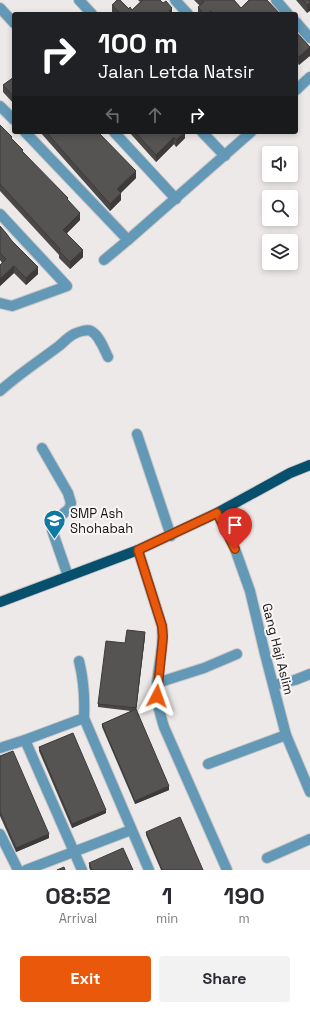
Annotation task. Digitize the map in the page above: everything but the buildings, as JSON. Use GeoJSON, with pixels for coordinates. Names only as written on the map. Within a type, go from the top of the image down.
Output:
{"type":"FeatureCollection","features":[{"type":"Feature","properties":{"kind":"main road"},"geometry":{"type":"LineString","coordinates":[[0,602],[171,536],[290,473],[310,465]]}},
{"type":"Feature","properties":{"kind":"street"},"geometry":{"type":"LineString","coordinates":[[79,0],[90,12]]}},
{"type":"Feature","properties":{"kind":"street"},"geometry":{"type":"LineString","coordinates":[[175,0],[186,12]]}},
{"type":"Feature","properties":{"kind":"street"},"geometry":{"type":"LineString","coordinates":[[276,0],[286,12]]}},
{"type":"Feature","properties":{"kind":"street"},"geometry":{"type":"LineString","coordinates":[[0,8],[12,21]]}},
{"type":"Feature","properties":{"kind":"street"},"geometry":{"type":"LineString","coordinates":[[298,24],[310,38]]}},
{"type":"Feature","properties":{"kind":"street"},"geometry":{"type":"LineString","coordinates":[[298,88],[310,77]]}},
{"type":"Feature","properties":{"kind":"street"},"geometry":{"type":"LineString","coordinates":[[0,106],[12,118]]}},
{"type":"Feature","properties":{"kind":"street"},"geometry":{"type":"LineString","coordinates":[[27,134],[128,240]]}},
{"type":"Feature","properties":{"kind":"street"},"geometry":{"type":"LineString","coordinates":[[116,134],[176,199]]}},
{"type":"Feature","properties":{"kind":"street"},"geometry":{"type":"LineString","coordinates":[[204,134],[225,156]]}},
{"type":"Feature","properties":{"kind":"street"},"geometry":{"type":"LineString","coordinates":[[104,260],[176,199],[249,134]]}},
{"type":"Feature","properties":{"kind":"street"},"geometry":{"type":"LineString","coordinates":[[0,214],[67,286],[12,306],[0,303]]}},
{"type":"Feature","properties":{"kind":"street"},"geometry":{"type":"LineString","coordinates":[[0,391],[74,333],[89,330],[93,331],[108,357]]}},
{"type":"Feature","properties":{"kind":"street"},"geometry":{"type":"LineString","coordinates":[[137,434],[171,536]]}},
{"type":"Feature","properties":{"kind":"street"},"geometry":{"type":"LineString","coordinates":[[42,448],[68,493],[71,503],[69,509],[54,521],[52,530],[68,576]]}},
{"type":"Feature","properties":{"kind":"street","name":"Gang Haji Aslim"},"geometry":{"type":"LineString","coordinates":[[217,513],[235,549],[250,591],[286,734],[310,792]]}},
{"type":"Feature","properties":{"kind":"street"},"geometry":{"type":"LineString","coordinates":[[138,550],[162,626],[163,637],[157,683],[159,712],[164,727],[227,870]]}},
{"type":"Feature","properties":{"kind":"street"},"geometry":{"type":"LineString","coordinates":[[157,683],[204,668],[237,654]]}},
{"type":"Feature","properties":{"kind":"street"},"geometry":{"type":"LineString","coordinates":[[79,660],[84,683],[84,718],[149,870]]}},
{"type":"Feature","properties":{"kind":"street"},"geometry":{"type":"LineString","coordinates":[[274,685],[310,674]]}},
{"type":"Feature","properties":{"kind":"street"},"geometry":{"type":"LineString","coordinates":[[0,748],[84,718]]}},
{"type":"Feature","properties":{"kind":"street"},"geometry":{"type":"LineString","coordinates":[[208,764],[286,734]]}},
{"type":"Feature","properties":{"kind":"street"},"geometry":{"type":"LineString","coordinates":[[25,740],[82,870]]}},
{"type":"Feature","properties":{"kind":"street"},"geometry":{"type":"LineString","coordinates":[[26,870],[131,830]]}},
{"type":"Feature","properties":{"kind":"street"},"geometry":{"type":"LineString","coordinates":[[0,834],[18,870]]}},
{"type":"Feature","properties":{"kind":"street"},"geometry":{"type":"LineString","coordinates":[[266,858],[310,839]]}},
{"type":"Feature","properties":{"kind":"place","name":"SMP Ash Shohabah"},"geometry":{"type":"Point","coordinates":[54,540]}},
{"type":"Feature","properties":{"kind":"route"},"geometry":{"type":"LineString","coordinates":[[157,696],[157,683],[163,637],[162,626],[138,550],[171,536],[217,513],[235,549]]}}]}
